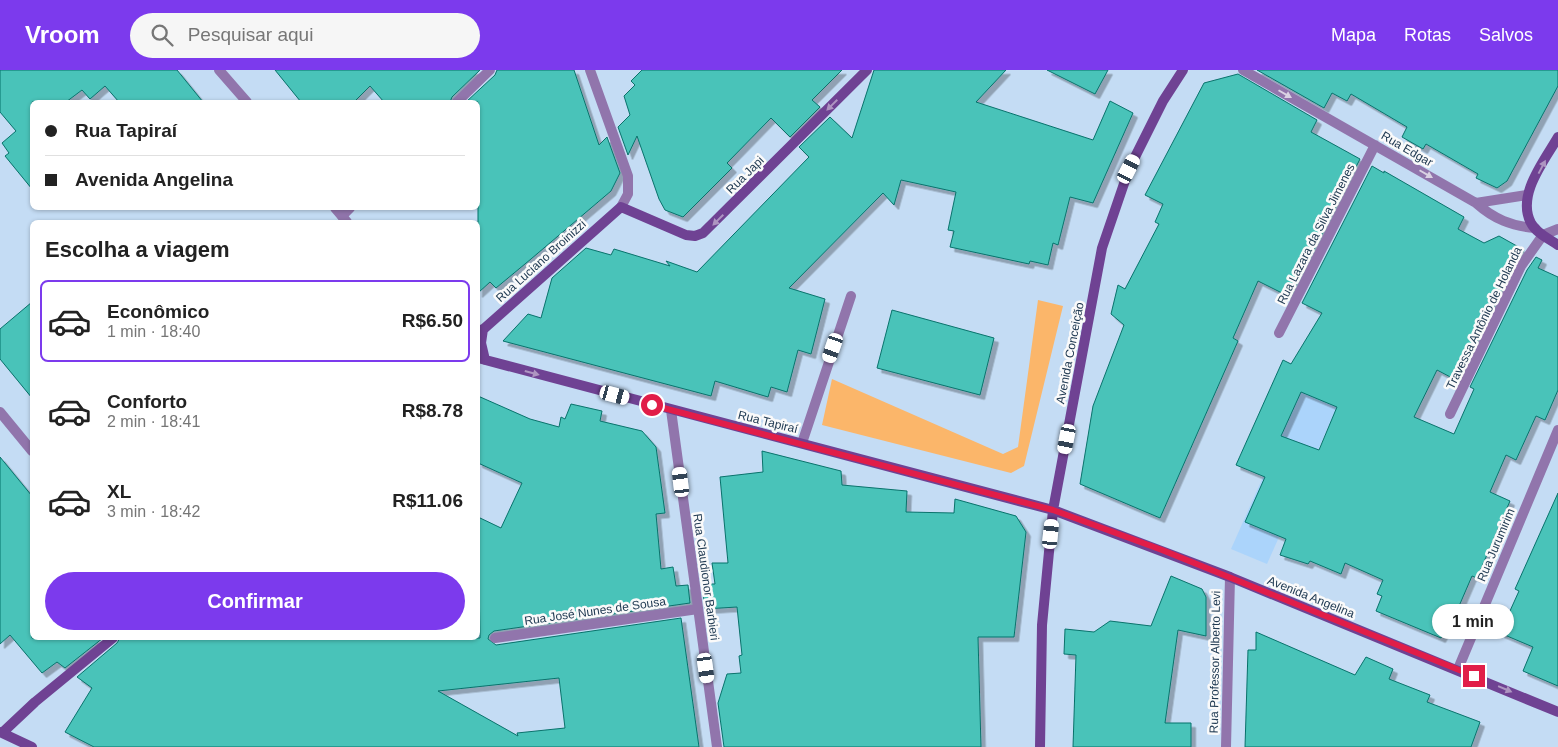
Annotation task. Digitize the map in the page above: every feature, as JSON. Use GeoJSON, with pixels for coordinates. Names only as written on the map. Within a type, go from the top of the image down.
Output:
{"type":"FeatureCollection","features":[{"type":"Feature","properties":{"kind":"street"},"geometry":{"type":"LineString","coordinates":[[219,70],[244,100]]}},
{"type":"Feature","properties":{"kind":"street"},"geometry":{"type":"LineString","coordinates":[[459,100],[490,70]]}},
{"type":"Feature","properties":{"kind":"street","name":"Rua Japi"},"geometry":{"type":"LineString","coordinates":[[621,207],[686,235],[695,236],[703,233],[867,70]]}},
{"type":"Feature","properties":{"kind":"street","name":"Avenida Conceição"},"geometry":{"type":"LineString","coordinates":[[1040,747],[1042,626],[1053,510],[1102,248],[1129,169],[1163,101],[1183,70]]}},
{"type":"Feature","properties":{"kind":"street","name":"Rua Edgar"},"geometry":{"type":"LineString","coordinates":[[1243,70],[1476,203],[1486,212],[1504,222],[1535,228],[1558,245]]}},
{"type":"Feature","properties":{"kind":"street"},"geometry":{"type":"LineString","coordinates":[[591,71],[628,176],[628,194],[621,207]]}},
{"type":"Feature","properties":{"kind":"street"},"geometry":{"type":"LineString","coordinates":[[1535,228],[1529,216],[1527,195],[1558,137]]}},
{"type":"Feature","properties":{"kind":"street","name":"Rua Lazara da Silva Jimenes"},"geometry":{"type":"LineString","coordinates":[[1279,333],[1375,145]]}},
{"type":"Feature","properties":{"kind":"street"},"geometry":{"type":"LineString","coordinates":[[1476,203],[1527,195]]}},
{"type":"Feature","properties":{"kind":"street","name":"Rua Luciano Broinizzi"},"geometry":{"type":"LineString","coordinates":[[480,331],[621,207]]}},
{"type":"Feature","properties":{"kind":"street"},"geometry":{"type":"LineString","coordinates":[[1544,235],[1558,229]]}},
{"type":"Feature","properties":{"kind":"street","name":"Travessa Antônio de Holanda"},"geometry":{"type":"LineString","coordinates":[[1450,414],[1521,266],[1544,235]]}},
{"type":"Feature","properties":{"kind":"street"},"geometry":{"type":"LineString","coordinates":[[802,444],[851,296]]}},
{"type":"Feature","properties":{"kind":"street"},"geometry":{"type":"LineString","coordinates":[[480,331],[481,359]]}},
{"type":"Feature","properties":{"kind":"street","name":"Rua Tapiraí"},"geometry":{"type":"LineString","coordinates":[[481,359],[1053,510]]}},
{"type":"Feature","properties":{"kind":"street","name":"Rua Claudionor Barbieri"},"geometry":{"type":"LineString","coordinates":[[671,410],[717,747]]}},
{"type":"Feature","properties":{"kind":"street"},"geometry":{"type":"LineString","coordinates":[[0,412],[30,449]]}},
{"type":"Feature","properties":{"kind":"street","name":"Rua Jurumirim"},"geometry":{"type":"LineString","coordinates":[[1458,669],[1558,430]]}},
{"type":"Feature","properties":{"kind":"street","name":"Avenida Angelina"},"geometry":{"type":"LineString","coordinates":[[1053,510],[1230,577],[1458,669],[1558,712]]}},
{"type":"Feature","properties":{"kind":"street","name":"Rua Professor Alberto Levi"},"geometry":{"type":"LineString","coordinates":[[1226,747],[1230,577]]}},
{"type":"Feature","properties":{"kind":"street","name":"Rua José Nunes de Sousa"},"geometry":{"type":"LineString","coordinates":[[495,638],[698,609]]}},
{"type":"Feature","properties":{"kind":"street"},"geometry":{"type":"LineString","coordinates":[[32,747],[1,732],[111,640]]}},
{"type":"Feature","properties":{"kind":"shaded area"},"geometry":{"type":"Polygon","coordinates":[[[1038,300],[1063,306],[1024,466],[1011,473],[822,425],[832,379],[1003,454],[1018,447],[1038,300]]]}},
{"type":"Feature","properties":{"kind":"shaded area"},"geometry":{"type":"Polygon","coordinates":[[[1310,371],[1346,387],[1267,564],[1231,549],[1310,371]]]}},
{"type":"Feature","properties":{"kind":"building"},"geometry":{"type":"Polygon","coordinates":[[[0,70],[177,70],[201,100],[117,100],[105,86],[90,99],[82,90],[69,100],[30,100],[30,187],[5,156],[9,153],[2,143],[16,131],[0,112],[0,70]]]}},
{"type":"Feature","properties":{"kind":"building"},"geometry":{"type":"Polygon","coordinates":[[[275,70],[480,70],[451,100],[382,100],[370,86],[356,100],[299,100],[275,70]]]}},
{"type":"Feature","properties":{"kind":"building"},"geometry":{"type":"Polygon","coordinates":[[[497,70],[574,70],[599,145],[607,137],[620,173],[611,191],[531,259],[496,288],[490,282],[480,291],[480,220],[478,220],[478,210],[480,210],[480,100],[468,100],[495,75],[497,70]]]}},
{"type":"Feature","properties":{"kind":"building"},"geometry":{"type":"Polygon","coordinates":[[[642,70],[842,70],[812,100],[820,107],[790,137],[771,118],[727,163],[732,168],[683,217],[665,210],[659,199],[637,136],[628,155],[618,127],[630,115],[624,96],[635,85],[631,81],[642,70]]]}},
{"type":"Feature","properties":{"kind":"building"},"geometry":{"type":"Polygon","coordinates":[[[874,70],[1006,70],[976,102],[1093,140],[1110,101],[1133,113],[1093,203],[1070,197],[1058,245],[1053,243],[1048,265],[1030,261],[1029,264],[950,247],[954,231],[948,230],[956,192],[901,180],[894,205],[883,193],[789,288],[825,299],[811,354],[798,350],[787,392],[771,387],[768,397],[715,381],[711,396],[503,341],[528,314],[541,318],[552,278],[586,248],[611,255],[614,249],[670,266],[666,261],[697,272],[809,157],[799,147],[830,117],[852,138],[874,70]]]}},
{"type":"Feature","properties":{"kind":"building"},"geometry":{"type":"Polygon","coordinates":[[[1047,70],[1108,70],[1095,94],[1047,70]]]}},
{"type":"Feature","properties":{"kind":"building"},"geometry":{"type":"Polygon","coordinates":[[[1257,70],[1558,70],[1558,86],[1507,181],[1497,188],[1476,178],[1478,174],[1426,144],[1423,149],[1402,137],[1407,127],[1351,94],[1347,101],[1332,93],[1324,108],[1257,70]]]}},
{"type":"Feature","properties":{"kind":"building"},"geometry":{"type":"Polygon","coordinates":[[[1238,74],[1317,120],[1311,132],[1360,159],[1290,297],[1258,281],[1233,338],[1238,341],[1160,518],[1080,484],[1093,406],[1124,325],[1111,314],[1118,285],[1125,289],[1159,224],[1155,222],[1163,204],[1145,195],[1204,83],[1238,74]]]}},
{"type":"Feature","properties":{"kind":"building"},"geometry":{"type":"Polygon","coordinates":[[[1372,166],[1464,217],[1458,229],[1484,243],[1499,236],[1524,250],[1515,263],[1458,381],[1437,370],[1414,417],[1454,434],[1474,389],[1470,387],[1527,270],[1536,257],[1542,260],[1538,268],[1558,277],[1558,390],[1545,420],[1536,416],[1516,460],[1506,455],[1490,492],[1510,501],[1477,578],[1472,576],[1450,627],[1447,626],[1441,638],[1376,611],[1382,596],[1377,594],[1383,580],[1345,563],[1341,574],[1310,561],[1308,564],[1280,555],[1286,539],[1245,522],[1265,477],[1236,465],[1283,360],[1291,364],[1322,313],[1302,303],[1372,166]],[[1301,392],[1281,436],[1319,450],[1337,407],[1301,392]]]}},
{"type":"Feature","properties":{"kind":"building"},"geometry":{"type":"Polygon","coordinates":[[[30,304],[30,396],[0,359],[0,329],[30,304]]]}},
{"type":"Feature","properties":{"kind":"building"},"geometry":{"type":"Polygon","coordinates":[[[892,310],[994,338],[980,395],[877,368],[892,310]]]}},
{"type":"Feature","properties":{"kind":"building"},"geometry":{"type":"Polygon","coordinates":[[[480,397],[530,419],[559,427],[561,417],[565,419],[571,404],[602,411],[600,421],[642,431],[656,447],[665,513],[656,514],[661,569],[673,567],[676,586],[688,585],[690,603],[494,631],[489,635],[488,639],[496,645],[681,618],[699,747],[94,747],[65,732],[92,688],[77,677],[119,640],[480,640],[480,518],[501,528],[522,483],[480,464],[480,397]],[[559,678],[438,691],[518,736],[517,733],[565,728],[559,678]]]}},
{"type":"Feature","properties":{"kind":"building"},"geometry":{"type":"Polygon","coordinates":[[[762,451],[841,471],[842,485],[907,491],[906,512],[954,513],[955,499],[1016,516],[1026,532],[1014,637],[978,637],[981,747],[724,747],[718,703],[727,674],[741,673],[739,656],[742,655],[737,607],[705,609],[702,584],[715,584],[712,563],[728,563],[720,477],[763,472],[762,451]]]}},
{"type":"Feature","properties":{"kind":"building"},"geometry":{"type":"Polygon","coordinates":[[[0,457],[30,494],[30,640],[100,640],[65,668],[57,662],[42,673],[10,635],[0,644],[0,457]]]}},
{"type":"Feature","properties":{"kind":"building"},"geometry":{"type":"Polygon","coordinates":[[[1558,493],[1558,686],[1523,671],[1533,647],[1500,633],[1519,591],[1515,589],[1558,493]]]}},
{"type":"Feature","properties":{"kind":"building"},"geometry":{"type":"Polygon","coordinates":[[[1171,576],[1202,589],[1206,597],[1206,636],[1178,630],[1165,723],[1191,723],[1191,747],[1073,747],[1076,655],[1064,654],[1065,629],[1094,632],[1110,621],[1151,626],[1171,576]]]}},
{"type":"Feature","properties":{"kind":"building"},"geometry":{"type":"Polygon","coordinates":[[[1256,632],[1355,675],[1366,657],[1393,669],[1389,679],[1430,695],[1427,702],[1480,722],[1471,747],[1245,747],[1248,650],[1256,650],[1256,632]]]}},
{"type":"Feature","properties":{"kind":"route"},"geometry":{"type":"LineString","coordinates":[[652,405],[1053,510],[1162,550],[1474,676]]}}]}
